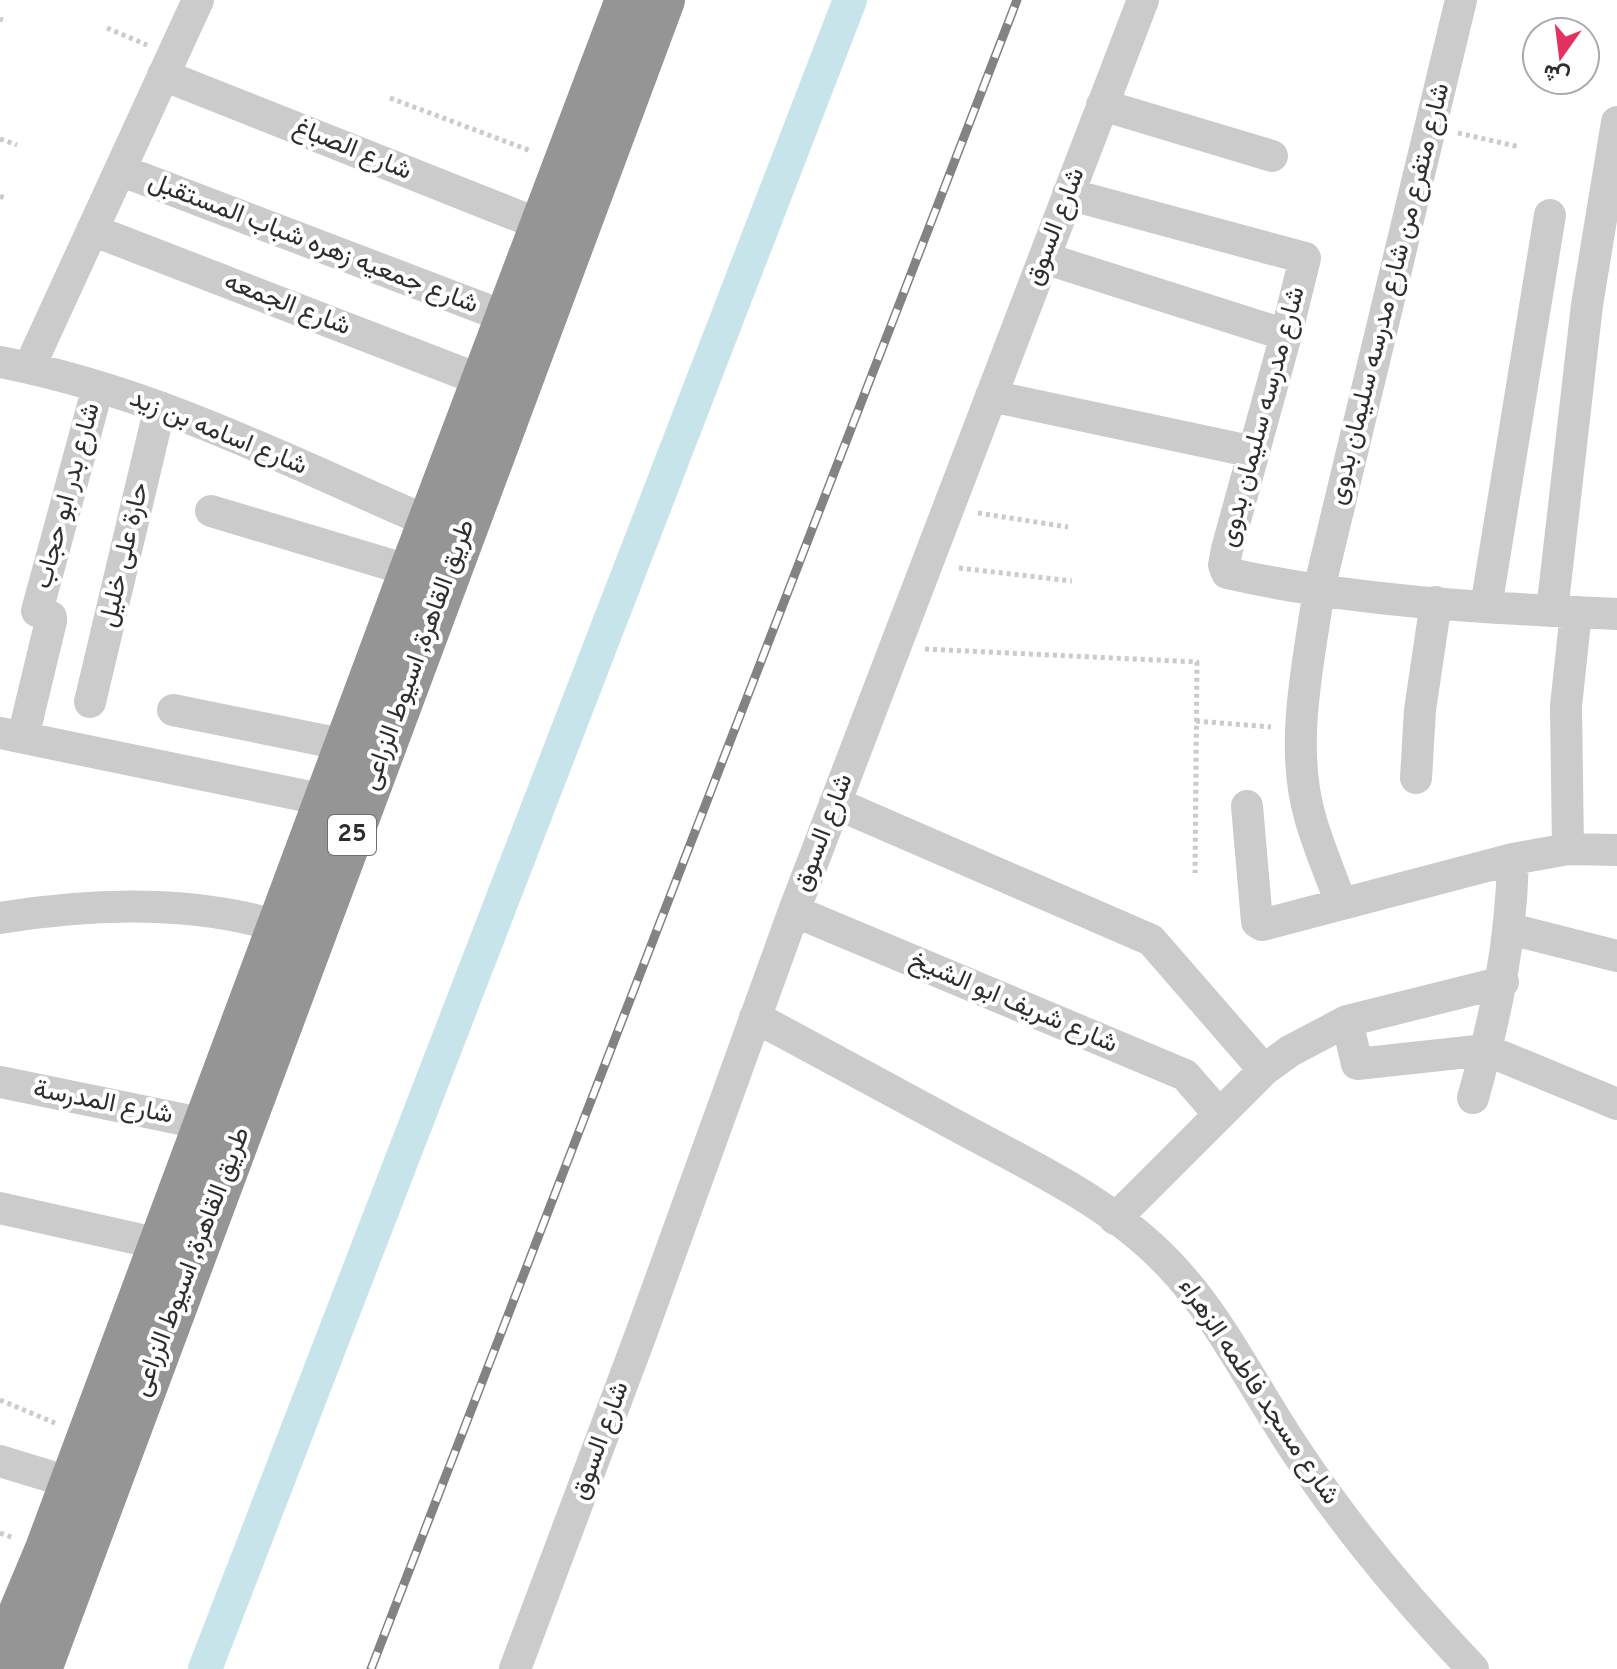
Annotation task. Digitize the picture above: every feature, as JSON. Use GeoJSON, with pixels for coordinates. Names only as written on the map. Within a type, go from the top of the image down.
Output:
{"type":"FeatureCollection","features":[{"type":"Feature","properties":{"kind":"highway","name":"طريق القاهرة, اسيوط الزراعى"},"geometry":{"type":"LineString","coordinates":[[0,1661],[47,1549],[205,1124],[296,932],[325,800],[541,225],[632,1]]}},
{"type":"Feature","properties":{"kind":"highway","name":"طريق القاهرة, اسيوط الزراعى"},"geometry":{"type":"LineString","coordinates":[[40,1669],[296,932],[632,1]]}},
{"type":"Feature","properties":{"kind":"street"},"geometry":{"type":"LineString","coordinates":[[15,365],[92,230],[198,0]]}},
{"type":"Feature","properties":{"kind":"street","name":"شارع السوق"},"geometry":{"type":"LineString","coordinates":[[515,1669],[641,1334],[794,911],[1143,0]]}},
{"type":"Feature","properties":{"kind":"street","name":"شارع متفرع من شارع مدرسه سليمان بدوى"},"geometry":{"type":"LineString","coordinates":[[1341,904],[1309,816],[1304,787],[1301,729],[1319,589],[1461,0]]}},
{"type":"Feature","properties":{"kind":"street","name":"شارع الصباغ"},"geometry":{"type":"LineString","coordinates":[[168,65],[541,225]]}},
{"type":"Feature","properties":{"kind":"street"},"geometry":{"type":"LineString","coordinates":[[1102,105],[1272,156]]}},
{"type":"Feature","properties":{"kind":"street"},"geometry":{"type":"LineString","coordinates":[[1568,849],[1564,612],[1587,305],[1617,122]]}},
{"type":"Feature","properties":{"kind":"street","name":"شارع جمعيه زهره شباب المستقبل"},"geometry":{"type":"LineString","coordinates":[[120,170],[506,317]]}},
{"type":"Feature","properties":{"kind":"street","name":"شارع مدرسه سليمان بدوى"},"geometry":{"type":"LineString","coordinates":[[1068,194],[1303,255],[1305,260],[1224,568],[1232,574],[1319,589],[1486,607],[1617,614]]}},
{"type":"Feature","properties":{"kind":"street"},"geometry":{"type":"LineString","coordinates":[[1486,607],[1550,215]]}},
{"type":"Feature","properties":{"kind":"street","name":"شارع الجمعه"},"geometry":{"type":"LineString","coordinates":[[92,230],[483,381]]}},
{"type":"Feature","properties":{"kind":"street"},"geometry":{"type":"LineString","coordinates":[[1044,258],[1286,335]]}},
{"type":"Feature","properties":{"kind":"street","name":"شارع اسامه بن زيد"},"geometry":{"type":"LineString","coordinates":[[15,365],[98,387],[230,433],[429,522]]}},
{"type":"Feature","properties":{"kind":"street","name":"شارع بدر ابو حجاب"},"geometry":{"type":"LineString","coordinates":[[11,735],[51,621],[51,617],[37,611],[98,387]]}},
{"type":"Feature","properties":{"kind":"street"},"geometry":{"type":"LineString","coordinates":[[991,396],[1254,452]]}},
{"type":"Feature","properties":{"kind":"street","name":"حارة على خليل"},"geometry":{"type":"LineString","coordinates":[[90,702],[160,407]]}},
{"type":"Feature","properties":{"kind":"street"},"geometry":{"type":"LineString","coordinates":[[211,511],[411,571]]}},
{"type":"Feature","properties":{"kind":"street"},"geometry":{"type":"LineString","coordinates":[[1416,778],[1420,710],[1436,602]]}},
{"type":"Feature","properties":{"kind":"street"},"geometry":{"type":"LineString","coordinates":[[173,710],[346,745]]}},
{"type":"Feature","properties":{"kind":"street"},"geometry":{"type":"LineString","coordinates":[[11,735],[325,800]]}},
{"type":"Feature","properties":{"kind":"street"},"geometry":{"type":"LineString","coordinates":[[835,803],[1151,940],[1264,1070]]}},
{"type":"Feature","properties":{"kind":"street"},"geometry":{"type":"LineString","coordinates":[[1247,806],[1259,924],[1264,925],[1513,859],[1568,849],[1617,850]]}},
{"type":"Feature","properties":{"kind":"street"},"geometry":{"type":"LineString","coordinates":[[1473,1098],[1503,982],[1510,929],[1513,859]]}},
{"type":"Feature","properties":{"kind":"street"},"geometry":{"type":"LineString","coordinates":[[0,918],[61,908],[134,906],[207,911],[296,932]]}},
{"type":"Feature","properties":{"kind":"street","name":"شارع شريف ابو الشيخ"},"geometry":{"type":"LineString","coordinates":[[794,911],[1185,1075],[1219,1114]]}},
{"type":"Feature","properties":{"kind":"street"},"geometry":{"type":"LineString","coordinates":[[1510,929],[1617,956]]}},
{"type":"Feature","properties":{"kind":"street"},"geometry":{"type":"LineString","coordinates":[[1115,1219],[1264,1070],[1290,1051],[1347,1021],[1503,982]]}},
{"type":"Feature","properties":{"kind":"street","name":"شارع مسجد فاطمه الزهراء"},"geometry":{"type":"LineString","coordinates":[[755,1017],[1070,1187],[1122,1221],[1145,1241],[1205,1307],[1296,1451],[1346,1520],[1399,1586],[1473,1669]]}},
{"type":"Feature","properties":{"kind":"street"},"geometry":{"type":"LineString","coordinates":[[1347,1021],[1355,1061],[1360,1065],[1486,1050],[1617,1104]]}},
{"type":"Feature","properties":{"kind":"street","name":"شارع المدرسة"},"geometry":{"type":"LineString","coordinates":[[0,1082],[205,1124]]}},
{"type":"Feature","properties":{"kind":"street"},"geometry":{"type":"LineString","coordinates":[[0,1208],[160,1244]]}},
{"type":"Feature","properties":{"kind":"street"},"geometry":{"type":"LineString","coordinates":[[0,1461],[72,1483]]}},
{"type":"Feature","properties":{"kind":"path"},"geometry":{"type":"LineString","coordinates":[[107,28],[168,65]]}},
{"type":"Feature","properties":{"kind":"path"},"geometry":{"type":"LineString","coordinates":[[390,98],[565,164]]}},
{"type":"Feature","properties":{"kind":"path"},"geometry":{"type":"LineString","coordinates":[[1431,126],[1520,147]]}},
{"type":"Feature","properties":{"kind":"path"},"geometry":{"type":"LineString","coordinates":[[0,139],[17,145]]}},
{"type":"Feature","properties":{"kind":"path"},"geometry":{"type":"LineString","coordinates":[[948,509],[1068,527]]}},
{"type":"Feature","properties":{"kind":"path"},"geometry":{"type":"LineString","coordinates":[[927,564],[1072,581]]}},
{"type":"Feature","properties":{"kind":"path"},"geometry":{"type":"LineString","coordinates":[[894,648],[1197,662],[1195,873]]}},
{"type":"Feature","properties":{"kind":"path"},"geometry":{"type":"LineString","coordinates":[[1196,721],[1301,729]]}},
{"type":"Feature","properties":{"kind":"path"},"geometry":{"type":"LineString","coordinates":[[0,1400],[89,1437]]}},
{"type":"Feature","properties":{"kind":"waterway"},"geometry":{"type":"LineString","coordinates":[[205,1669],[850,0]]}},
{"type":"Feature","properties":{"kind":"railway"},"geometry":{"type":"LineString","coordinates":[[371,1669],[1017,0]]}}]}
